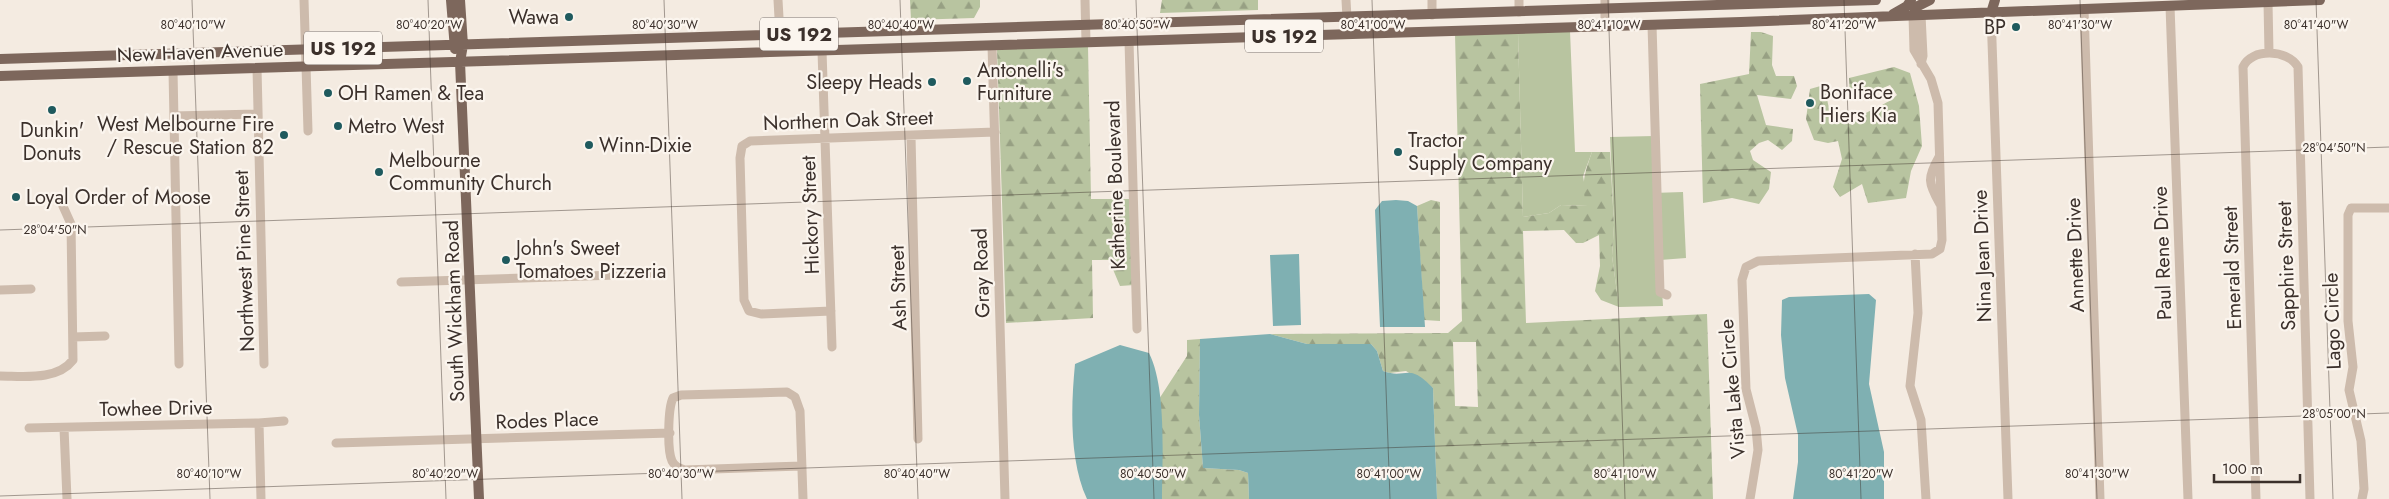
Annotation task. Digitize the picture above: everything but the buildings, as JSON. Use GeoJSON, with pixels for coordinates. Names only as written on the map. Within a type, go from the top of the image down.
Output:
{"type":"FeatureCollection","features":[{"type":"Feature","properties":{"kind":"main road"},"geometry":{"type":"LineString","coordinates":[[451,0],[458,45]]}},
{"type":"Feature","properties":{"kind":"main road"},"geometry":{"type":"LineString","coordinates":[[458,45],[460,0]]}},
{"type":"Feature","properties":{"kind":"main road","name":"New Haven Avenue"},"geometry":{"type":"LineString","coordinates":[[0,59],[1347,18],[1519,12],[1605,5],[1740,5],[1876,0]]}},
{"type":"Feature","properties":{"kind":"main road"},"geometry":{"type":"LineString","coordinates":[[1887,16],[1901,10],[1911,0]]}},
{"type":"Feature","properties":{"kind":"main road"},"geometry":{"type":"LineString","coordinates":[[1917,15],[1918,6],[1930,0]]}},
{"type":"Feature","properties":{"kind":"main road"},"geometry":{"type":"LineString","coordinates":[[1991,13],[1996,0]]}},
{"type":"Feature","properties":{"kind":"main road"},"geometry":{"type":"LineString","coordinates":[[2103,8],[2118,0]]}},
{"type":"Feature","properties":{"kind":"main road","name":"New Haven Avenue"},"geometry":{"type":"LineString","coordinates":[[0,76],[1719,23],[2084,9],[2172,3],[2320,0]]}},
{"type":"Feature","properties":{"kind":"main road"},"geometry":{"type":"LineString","coordinates":[[1741,22],[1749,12],[1764,4]]}},
{"type":"Feature","properties":{"kind":"main road"},"geometry":{"type":"LineString","coordinates":[[1719,23],[1733,16],[1740,5]]}},
{"type":"Feature","properties":{"kind":"main road"},"geometry":{"type":"LineString","coordinates":[[1496,30],[1509,24],[1519,12]]}},
{"type":"Feature","properties":{"kind":"main road"},"geometry":{"type":"LineString","coordinates":[[1404,33],[1421,26],[1432,15]]}},
{"type":"Feature","properties":{"kind":"main road"},"geometry":{"type":"LineString","coordinates":[[1256,37],[1259,30],[1264,27],[1317,18]]}},
{"type":"Feature","properties":{"kind":"main road"},"geometry":{"type":"LineString","coordinates":[[1304,36],[1315,31],[1337,29],[1347,18]]}},
{"type":"Feature","properties":{"kind":"main road"},"geometry":{"type":"LineString","coordinates":[[992,45],[1000,36],[1015,28]]}},
{"type":"Feature","properties":{"kind":"main road"},"geometry":{"type":"LineString","coordinates":[[822,51],[830,40],[849,33]]}},
{"type":"Feature","properties":{"kind":"main road"},"geometry":{"type":"LineString","coordinates":[[797,52],[812,45],[820,34]]}},
{"type":"Feature","properties":{"kind":"main road"},"geometry":{"type":"LineString","coordinates":[[696,54],[703,44],[715,37]]}},
{"type":"Feature","properties":{"kind":"main road"},"geometry":{"type":"LineString","coordinates":[[673,55],[683,48],[687,38]]}},
{"type":"Feature","properties":{"kind":"main road"},"geometry":{"type":"LineString","coordinates":[[609,57],[615,47],[632,39]]}},
{"type":"Feature","properties":{"kind":"main road"},"geometry":{"type":"LineString","coordinates":[[583,58],[600,51],[608,40]]}},
{"type":"Feature","properties":{"kind":"main road","name":"South Wickham Road"},"geometry":{"type":"LineString","coordinates":[[458,45],[471,280],[479,499]]}},
{"type":"Feature","properties":{"kind":"main road"},"geometry":{"type":"LineString","coordinates":[[173,71],[181,60],[198,53]]}},
{"type":"Feature","properties":{"kind":"main road"},"geometry":{"type":"LineString","coordinates":[[151,71],[165,64],[173,54]]}},
{"type":"Feature","properties":{"kind":"main road"},"geometry":{"type":"LineString","coordinates":[[49,74],[62,62],[76,56]]}},
{"type":"Feature","properties":{"kind":"main road"},"geometry":{"type":"LineString","coordinates":[[26,75],[45,67],[54,58]]}},
{"type":"Feature","properties":{"kind":"street"},"geometry":{"type":"LineString","coordinates":[[304,0],[308,131]]}},
{"type":"Feature","properties":{"kind":"street"},"geometry":{"type":"LineString","coordinates":[[778,0],[780,35]]}},
{"type":"Feature","properties":{"kind":"street"},"geometry":{"type":"LineString","coordinates":[[1085,0],[1086,42]]}},
{"type":"Feature","properties":{"kind":"street"},"geometry":{"type":"LineString","coordinates":[[1346,0],[1347,18]]}},
{"type":"Feature","properties":{"kind":"street"},"geometry":{"type":"LineString","coordinates":[[1432,0],[1432,15]]}},
{"type":"Feature","properties":{"kind":"street"},"geometry":{"type":"LineString","coordinates":[[1519,0],[1519,12]]}},
{"type":"Feature","properties":{"kind":"street"},"geometry":{"type":"LineString","coordinates":[[2268,1],[2269,53]]}},
{"type":"Feature","properties":{"kind":"street","name":"Paul Rene Drive"},"geometry":{"type":"LineString","coordinates":[[2172,3],[2188,499]]}},
{"type":"Feature","properties":{"kind":"street"},"geometry":{"type":"LineString","coordinates":[[1605,5],[1605,26]]}},
{"type":"Feature","properties":{"kind":"street","name":"Annette Drive"},"geometry":{"type":"LineString","coordinates":[[2084,9],[2100,499]]}},
{"type":"Feature","properties":{"kind":"street","name":"Nina Jean Drive"},"geometry":{"type":"LineString","coordinates":[[1991,13],[2008,499]]}},
{"type":"Feature","properties":{"kind":"street","name":"Vista Lake Circle"},"geometry":{"type":"LineString","coordinates":[[1750,499],[1758,450],[1756,428],[1746,389],[1742,280],[1746,267],[1758,261],[1932,254],[1940,249],[1942,240],[1938,103],[1931,80],[1914,50],[1917,15]]}},
{"type":"Feature","properties":{"kind":"street"},"geometry":{"type":"LineString","coordinates":[[1652,25],[1660,292],[1666,295]]}},
{"type":"Feature","properties":{"kind":"street","name":"Katherine Boulevard"},"geometry":{"type":"LineString","coordinates":[[1129,41],[1137,329]]}},
{"type":"Feature","properties":{"kind":"street","name":"Gray Road"},"geometry":{"type":"LineString","coordinates":[[992,45],[1005,499]]}},
{"type":"Feature","properties":{"kind":"street","name":"Hickory Street"},"geometry":{"type":"LineString","coordinates":[[822,51],[832,347]]}},
{"type":"Feature","properties":{"kind":"street","name":"Emerald Street"},"geometry":{"type":"LineString","coordinates":[[2256,499],[2243,67],[2246,61],[2254,56],[2269,53]]}},
{"type":"Feature","properties":{"kind":"street","name":"Sapphire Street"},"geometry":{"type":"LineString","coordinates":[[2269,53],[2286,55],[2294,59],[2298,67],[2310,499]]}},
{"type":"Feature","properties":{"kind":"street","name":"Northwest Pine Street"},"geometry":{"type":"LineString","coordinates":[[257,68],[264,364]]}},
{"type":"Feature","properties":{"kind":"street"},"geometry":{"type":"LineString","coordinates":[[173,71],[179,364]]}},
{"type":"Feature","properties":{"kind":"street"},"geometry":{"type":"LineString","coordinates":[[174,116],[257,114]]}},
{"type":"Feature","properties":{"kind":"street","name":"Northern Oak Street"},"geometry":{"type":"LineString","coordinates":[[831,311],[761,314],[749,311],[744,300],[740,158],[742,146],[750,140],[995,132]]}},
{"type":"Feature","properties":{"kind":"street","name":"Ash Street"},"geometry":{"type":"LineString","coordinates":[[911,136],[918,438]]}},
{"type":"Feature","properties":{"kind":"street","name":"Vista Lake Circle"},"geometry":{"type":"LineString","coordinates":[[1940,157],[1930,172],[1930,188],[1940,204]]}},
{"type":"Feature","properties":{"kind":"street"},"geometry":{"type":"LineString","coordinates":[[1930,180],[1941,180]]}},
{"type":"Feature","properties":{"kind":"street"},"geometry":{"type":"LineString","coordinates":[[0,376],[47,375],[68,367],[73,360],[71,224],[62,204]]}},
{"type":"Feature","properties":{"kind":"street","name":"Lago Circle"},"geometry":{"type":"LineString","coordinates":[[2362,499],[2364,489],[2361,441],[2349,390],[2354,367],[2348,320],[2348,215],[2352,208],[2389,208]]}},
{"type":"Feature","properties":{"kind":"street"},"geometry":{"type":"LineString","coordinates":[[1915,254],[1918,313],[1910,386],[1921,420],[1926,499]]}},
{"type":"Feature","properties":{"kind":"street"},"geometry":{"type":"LineString","coordinates":[[401,282],[648,274]]}},
{"type":"Feature","properties":{"kind":"street"},"geometry":{"type":"LineString","coordinates":[[0,290],[31,289]]}},
{"type":"Feature","properties":{"kind":"street"},"geometry":{"type":"LineString","coordinates":[[73,337],[105,336]]}},
{"type":"Feature","properties":{"kind":"street"},"geometry":{"type":"LineString","coordinates":[[802,466],[685,470],[676,467],[671,459],[669,406],[673,398],[681,395],[787,392],[795,397],[800,411],[802,466],[803,499]]}},
{"type":"Feature","properties":{"kind":"street","name":"Towhee Drive"},"geometry":{"type":"LineString","coordinates":[[29,428],[284,421]]}},
{"type":"Feature","properties":{"kind":"street"},"geometry":{"type":"LineString","coordinates":[[259,423],[261,499]]}},
{"type":"Feature","properties":{"kind":"street"},"geometry":{"type":"LineString","coordinates":[[64,428],[67,499]]}},
{"type":"Feature","properties":{"kind":"street","name":"Rodes Place"},"geometry":{"type":"LineString","coordinates":[[336,442],[477,440],[670,433]]}},
{"type":"Feature","properties":{"kind":"green space"},"geometry":{"type":"Polygon","coordinates":[[[910,0],[980,0],[980,7],[974,18],[911,20],[910,0]]]}},
{"type":"Feature","properties":{"kind":"green space"},"geometry":{"type":"Polygon","coordinates":[[[1162,0],[1258,0],[1258,10],[1160,13],[1162,0]]]}},
{"type":"Feature","properties":{"kind":"green space"},"geometry":{"type":"Polygon","coordinates":[[[1570,31],[1575,152],[1592,152],[1583,176],[1588,206],[1561,205],[1549,213],[1523,217],[1518,33],[1570,31]]]}},
{"type":"Feature","properties":{"kind":"green space"},"geometry":{"type":"Polygon","coordinates":[[[1751,32],[1761,32],[1773,36],[1772,65],[1776,76],[1794,76],[1797,86],[1791,99],[1757,95],[1766,125],[1793,129],[1792,141],[1782,150],[1768,140],[1759,143],[1750,151],[1753,160],[1771,172],[1769,189],[1759,204],[1732,198],[1703,203],[1700,84],[1749,74],[1751,32]]]}},
{"type":"Feature","properties":{"kind":"green space"},"geometry":{"type":"Polygon","coordinates":[[[1518,33],[1523,217],[1549,213],[1561,205],[1587,206],[1584,179],[1592,152],[1610,152],[1614,225],[1612,256],[1619,307],[1601,300],[1595,291],[1600,266],[1599,235],[1583,243],[1576,243],[1564,230],[1523,231],[1526,323],[1707,314],[1713,499],[1437,499],[1433,388],[1406,371],[1390,373],[1383,371],[1377,351],[1371,344],[1307,344],[1270,334],[1448,333],[1462,321],[1455,34],[1518,33]],[[1453,342],[1455,406],[1478,407],[1476,342],[1453,342]]]}},
{"type":"Feature","properties":{"kind":"green space"},"geometry":{"type":"Polygon","coordinates":[[[1088,46],[1091,199],[1129,199],[1134,285],[1120,286],[1109,260],[1092,260],[1093,318],[1006,323],[997,49],[1088,46]]]}},
{"type":"Feature","properties":{"kind":"green space"},"geometry":{"type":"Polygon","coordinates":[[[1894,67],[1910,73],[1919,106],[1922,146],[1911,171],[1906,198],[1868,203],[1862,184],[1840,197],[1833,187],[1842,159],[1838,141],[1828,143],[1814,140],[1806,119],[1810,89],[1824,85],[1831,118],[1853,125],[1867,112],[1897,95],[1890,85],[1859,98],[1850,97],[1849,78],[1894,67]]]}},
{"type":"Feature","properties":{"kind":"green space"},"geometry":{"type":"Polygon","coordinates":[[[1654,136],[1653,193],[1683,192],[1686,258],[1660,260],[1663,306],[1619,307],[1612,256],[1614,225],[1610,137],[1654,136]]]}},
{"type":"Feature","properties":{"kind":"green space"},"geometry":{"type":"Polygon","coordinates":[[[1431,200],[1440,202],[1440,321],[1424,320],[1417,206],[1431,200]]]}},
{"type":"Feature","properties":{"kind":"green space"},"geometry":{"type":"Polygon","coordinates":[[[1200,339],[1199,415],[1203,468],[1239,470],[1248,473],[1249,499],[1162,499],[1159,399],[1187,356],[1187,340],[1200,339]]]}},
{"type":"Feature","properties":{"kind":"water"},"geometry":{"type":"Polygon","coordinates":[[[1382,201],[1408,201],[1417,206],[1425,327],[1380,327],[1375,210],[1382,201]]]}},
{"type":"Feature","properties":{"kind":"water"},"geometry":{"type":"Polygon","coordinates":[[[1299,254],[1301,325],[1273,326],[1270,255],[1299,254]]]}},
{"type":"Feature","properties":{"kind":"water"},"geometry":{"type":"Polygon","coordinates":[[[1869,294],[1876,300],[1869,384],[1884,452],[1884,499],[1793,499],[1798,462],[1798,435],[1785,378],[1781,335],[1782,300],[1789,297],[1869,294]]]}},
{"type":"Feature","properties":{"kind":"water"},"geometry":{"type":"Polygon","coordinates":[[[1270,334],[1307,344],[1371,344],[1377,351],[1383,371],[1418,375],[1433,388],[1437,499],[1249,499],[1248,473],[1239,470],[1203,468],[1199,415],[1200,339],[1270,334]]]}},
{"type":"Feature","properties":{"kind":"water"},"geometry":{"type":"Polygon","coordinates":[[[1120,345],[1149,353],[1155,368],[1161,404],[1163,444],[1162,499],[1087,499],[1081,484],[1074,450],[1072,415],[1075,364],[1120,345]]]}},
{"type":"Feature","properties":{"kind":"place","name":"Wawa"},"geometry":{"type":"Point","coordinates":[569,17]}},
{"type":"Feature","properties":{"kind":"place","name":"BP"},"geometry":{"type":"Point","coordinates":[2016,27]}},
{"type":"Feature","properties":{"kind":"place","name":"Antonelli's Furniture"},"geometry":{"type":"Point","coordinates":[967,81]}},
{"type":"Feature","properties":{"kind":"place","name":"Sleepy Heads"},"geometry":{"type":"Point","coordinates":[932,82]}},
{"type":"Feature","properties":{"kind":"place","name":"OH Ramen & Tea"},"geometry":{"type":"Point","coordinates":[328,93]}},
{"type":"Feature","properties":{"kind":"place","name":"Boniface Hiers Kia"},"geometry":{"type":"Point","coordinates":[1810,103]}},
{"type":"Feature","properties":{"kind":"place","name":"Dunkin' Donuts"},"geometry":{"type":"Point","coordinates":[52,110]}},
{"type":"Feature","properties":{"kind":"place","name":"Metro West"},"geometry":{"type":"Point","coordinates":[338,126]}},
{"type":"Feature","properties":{"kind":"place","name":"West Melbourne Fire / Rescue Station 82"},"geometry":{"type":"Point","coordinates":[284,135]}},
{"type":"Feature","properties":{"kind":"place","name":"Winn-Dixie"},"geometry":{"type":"Point","coordinates":[589,145]}},
{"type":"Feature","properties":{"kind":"place","name":"Tractor Supply Company"},"geometry":{"type":"Point","coordinates":[1398,152]}},
{"type":"Feature","properties":{"kind":"place","name":"Melbourne Community Church"},"geometry":{"type":"Point","coordinates":[379,172]}},
{"type":"Feature","properties":{"kind":"place","name":"Loyal Order of Moose"},"geometry":{"type":"Point","coordinates":[16,197]}},
{"type":"Feature","properties":{"kind":"place","name":"John's Sweet Tomatoes Pizzeria"},"geometry":{"type":"Point","coordinates":[506,260]}}]}
